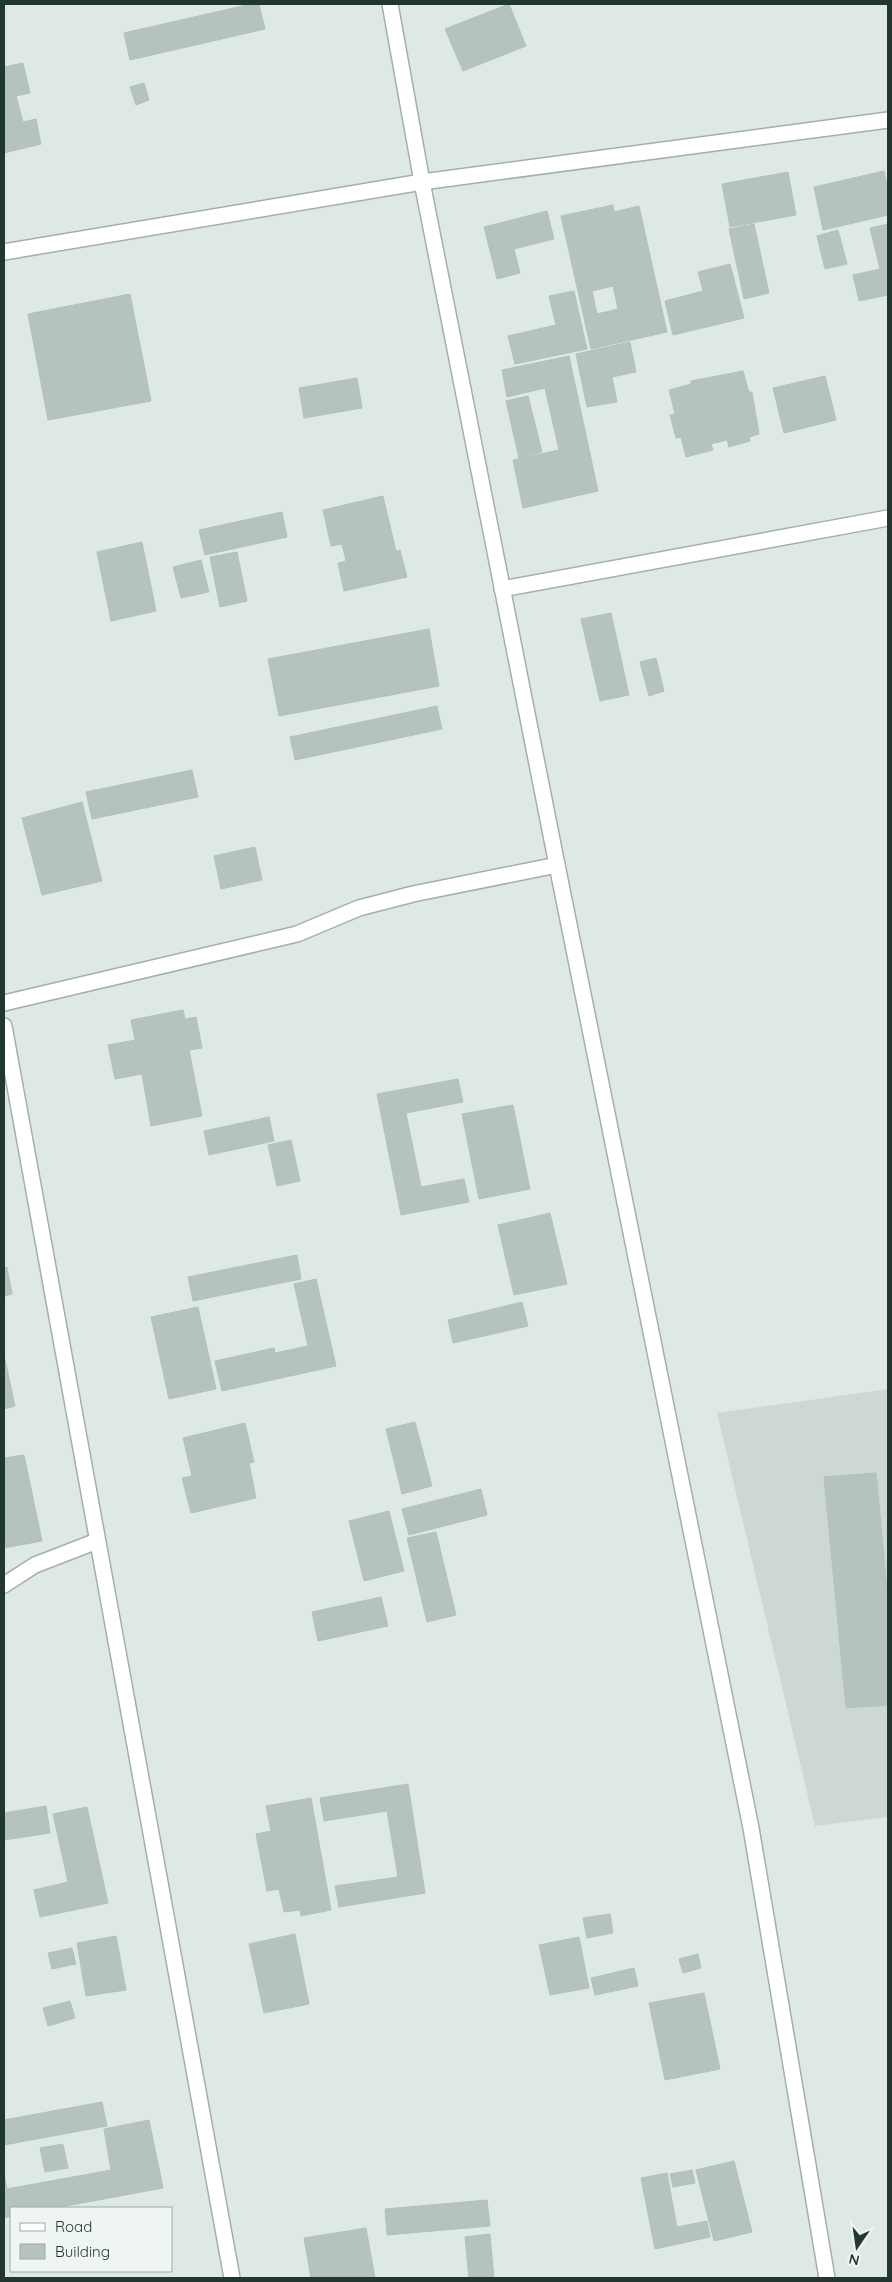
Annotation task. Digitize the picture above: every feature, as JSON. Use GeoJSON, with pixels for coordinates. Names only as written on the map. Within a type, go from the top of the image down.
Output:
{"type":"FeatureCollection","features":[{"type":"Feature","properties":{"kind":"street"},"geometry":{"type":"LineString","coordinates":[[390,4],[422,182],[556,865],[751,1828],[827,2278]]}},
{"type":"Feature","properties":{"kind":"street"},"geometry":{"type":"LineString","coordinates":[[4,252],[422,182],[888,120]]}},
{"type":"Feature","properties":{"kind":"street"},"geometry":{"type":"LineString","coordinates":[[502,589],[888,518]]}},
{"type":"Feature","properties":{"kind":"street"},"geometry":{"type":"LineString","coordinates":[[4,1003],[296,934],[359,908],[412,894],[556,865]]}},
{"type":"Feature","properties":{"kind":"street"},"geometry":{"type":"LineString","coordinates":[[4,1026],[232,2278]]}},
{"type":"Feature","properties":{"kind":"street"},"geometry":{"type":"LineString","coordinates":[[4,1585],[35,1566],[97,1542]]}},
{"type":"Feature","properties":{"kind":"shaded area"},"geometry":{"type":"Polygon","coordinates":[[[888,1389],[888,1817],[815,1826],[717,1413],[888,1389]]]}},
{"type":"Feature","properties":{"kind":"building"},"geometry":{"type":"Polygon","coordinates":[[[251,4],[259,4],[265,29],[130,60],[124,33],[251,4]]]}},
{"type":"Feature","properties":{"kind":"building"},"geometry":{"type":"Polygon","coordinates":[[[509,4],[526,46],[463,71],[445,29],[509,4]]]}},
{"type":"Feature","properties":{"kind":"building"},"geometry":{"type":"Polygon","coordinates":[[[23,63],[30,93],[16,96],[23,122],[36,119],[41,144],[4,153],[4,67],[23,63]]]}},
{"type":"Feature","properties":{"kind":"building"},"geometry":{"type":"Polygon","coordinates":[[[144,83],[149,100],[136,105],[130,87],[144,83]]]}},
{"type":"Feature","properties":{"kind":"building"},"geometry":{"type":"Polygon","coordinates":[[[884,171],[888,191],[888,215],[823,230],[814,187],[884,171]]]}},
{"type":"Feature","properties":{"kind":"building"},"geometry":{"type":"Polygon","coordinates":[[[788,172],[796,215],[730,227],[722,184],[788,172]]]}},
{"type":"Feature","properties":{"kind":"building"},"geometry":{"type":"Polygon","coordinates":[[[613,205],[614,212],[639,206],[667,332],[591,349],[561,216],[613,205]],[[613,286],[592,291],[597,314],[618,309],[613,286]]]}},
{"type":"Feature","properties":{"kind":"building"},"geometry":{"type":"Polygon","coordinates":[[[547,211],[554,239],[514,249],[520,273],[497,279],[484,227],[547,211]]]}},
{"type":"Feature","properties":{"kind":"building"},"geometry":{"type":"Polygon","coordinates":[[[754,224],[769,293],[744,299],[729,229],[754,224]]]}},
{"type":"Feature","properties":{"kind":"building"},"geometry":{"type":"Polygon","coordinates":[[[888,224],[888,295],[859,301],[853,275],[880,269],[870,228],[888,224]]]}},
{"type":"Feature","properties":{"kind":"building"},"geometry":{"type":"Polygon","coordinates":[[[838,230],[847,264],[825,269],[817,236],[838,230]]]}},
{"type":"Feature","properties":{"kind":"building"},"geometry":{"type":"Polygon","coordinates":[[[730,264],[744,318],[673,335],[665,301],[703,291],[698,272],[730,264]]]}},
{"type":"Feature","properties":{"kind":"building"},"geometry":{"type":"Polygon","coordinates":[[[574,291],[587,349],[515,364],[508,336],[556,325],[549,296],[574,291]]]}},
{"type":"Feature","properties":{"kind":"building"},"geometry":{"type":"Polygon","coordinates":[[[130,294],[151,401],[48,420],[28,314],[130,294]],[[103,330],[66,337],[74,381],[111,373],[103,330]]]}},
{"type":"Feature","properties":{"kind":"building"},"geometry":{"type":"Polygon","coordinates":[[[103,330],[111,373],[74,381],[66,337],[103,330]]]}},
{"type":"Feature","properties":{"kind":"building"},"geometry":{"type":"Polygon","coordinates":[[[630,342],[636,372],[612,377],[617,402],[587,407],[576,354],[630,342]]]}},
{"type":"Feature","properties":{"kind":"building"},"geometry":{"type":"Polygon","coordinates":[[[569,356],[598,491],[523,508],[513,460],[559,450],[545,388],[507,397],[502,370],[569,356]]]}},
{"type":"Feature","properties":{"kind":"building"},"geometry":{"type":"Polygon","coordinates":[[[743,371],[749,392],[752,392],[759,434],[749,437],[750,441],[729,447],[727,440],[711,444],[713,450],[686,457],[681,437],[676,438],[670,415],[675,414],[669,390],[691,384],[691,381],[743,371]]]}},
{"type":"Feature","properties":{"kind":"building"},"geometry":{"type":"Polygon","coordinates":[[[825,376],[836,420],[784,433],[773,388],[825,376]]]}},
{"type":"Feature","properties":{"kind":"building"},"geometry":{"type":"Polygon","coordinates":[[[357,378],[362,408],[304,418],[299,388],[357,378]]]}},
{"type":"Feature","properties":{"kind":"building"},"geometry":{"type":"Polygon","coordinates":[[[528,396],[542,452],[519,458],[506,401],[528,396]]]}},
{"type":"Feature","properties":{"kind":"building"},"geometry":{"type":"Polygon","coordinates":[[[383,496],[396,551],[400,550],[407,577],[344,591],[338,563],[346,561],[342,544],[331,546],[323,510],[383,496]]]}},
{"type":"Feature","properties":{"kind":"building"},"geometry":{"type":"Polygon","coordinates":[[[282,512],[287,537],[205,555],[199,530],[282,512]]]}},
{"type":"Feature","properties":{"kind":"building"},"geometry":{"type":"Polygon","coordinates":[[[142,542],[156,611],[111,621],[97,552],[142,542]]]}},
{"type":"Feature","properties":{"kind":"building"},"geometry":{"type":"Polygon","coordinates":[[[237,552],[247,601],[220,607],[210,557],[237,552]]]}},
{"type":"Feature","properties":{"kind":"building"},"geometry":{"type":"Polygon","coordinates":[[[201,560],[209,592],[181,598],[173,567],[201,560]]]}},
{"type":"Feature","properties":{"kind":"building"},"geometry":{"type":"Polygon","coordinates":[[[611,613],[629,695],[600,701],[581,619],[611,613]]]}},
{"type":"Feature","properties":{"kind":"building"},"geometry":{"type":"Polygon","coordinates":[[[429,629],[439,686],[279,716],[268,659],[429,629]]]}},
{"type":"Feature","properties":{"kind":"building"},"geometry":{"type":"Polygon","coordinates":[[[656,658],[664,691],[649,696],[640,662],[656,658]]]}},
{"type":"Feature","properties":{"kind":"building"},"geometry":{"type":"Polygon","coordinates":[[[437,706],[442,729],[295,760],[290,737],[437,706]]]}},
{"type":"Feature","properties":{"kind":"building"},"geometry":{"type":"Polygon","coordinates":[[[192,770],[198,797],[92,819],[86,792],[192,770]]]}},
{"type":"Feature","properties":{"kind":"building"},"geometry":{"type":"Polygon","coordinates":[[[82,802],[102,881],[42,895],[22,818],[82,802]]]}},
{"type":"Feature","properties":{"kind":"building"},"geometry":{"type":"Polygon","coordinates":[[[255,847],[262,880],[221,889],[214,856],[255,847]]]}},
{"type":"Feature","properties":{"kind":"building"},"geometry":{"type":"Polygon","coordinates":[[[183,1010],[185,1019],[196,1017],[202,1048],[189,1050],[202,1116],[151,1126],[142,1074],[115,1079],[108,1045],[135,1040],[131,1020],[183,1010]]]}},
{"type":"Feature","properties":{"kind":"building"},"geometry":{"type":"Polygon","coordinates":[[[458,1079],[463,1102],[406,1113],[421,1187],[464,1179],[469,1202],[401,1215],[377,1094],[458,1079]]]}},
{"type":"Feature","properties":{"kind":"building"},"geometry":{"type":"Polygon","coordinates":[[[513,1105],[530,1189],[479,1199],[462,1114],[513,1105]]]}},
{"type":"Feature","properties":{"kind":"building"},"geometry":{"type":"Polygon","coordinates":[[[269,1117],[274,1141],[209,1155],[204,1131],[269,1117]]]}},
{"type":"Feature","properties":{"kind":"building"},"geometry":{"type":"Polygon","coordinates":[[[291,1140],[300,1181],[277,1186],[268,1145],[291,1140]]]}},
{"type":"Feature","properties":{"kind":"building"},"geometry":{"type":"Polygon","coordinates":[[[550,1213],[567,1284],[514,1295],[498,1225],[550,1213]]]}},
{"type":"Feature","properties":{"kind":"building"},"geometry":{"type":"Polygon","coordinates":[[[297,1255],[301,1279],[193,1301],[188,1277],[297,1255]]]}},
{"type":"Feature","properties":{"kind":"building"},"geometry":{"type":"Polygon","coordinates":[[[7,1267],[12,1294],[4,1296],[4,1268],[7,1267]]]}},
{"type":"Feature","properties":{"kind":"building"},"geometry":{"type":"Polygon","coordinates":[[[316,1279],[336,1366],[222,1391],[215,1361],[274,1348],[275,1353],[308,1346],[294,1284],[316,1279]]]}},
{"type":"Feature","properties":{"kind":"building"},"geometry":{"type":"Polygon","coordinates":[[[522,1302],[528,1326],[453,1343],[448,1320],[522,1302]]]}},
{"type":"Feature","properties":{"kind":"building"},"geometry":{"type":"Polygon","coordinates":[[[198,1307],[216,1389],[169,1399],[151,1317],[198,1307]]]}},
{"type":"Feature","properties":{"kind":"building"},"geometry":{"type":"Polygon","coordinates":[[[4,1355],[15,1406],[4,1409],[4,1355]]]}},
{"type":"Feature","properties":{"kind":"building"},"geometry":{"type":"Polygon","coordinates":[[[415,1422],[432,1486],[402,1494],[386,1429],[415,1422]]]}},
{"type":"Feature","properties":{"kind":"building"},"geometry":{"type":"Polygon","coordinates":[[[245,1423],[254,1462],[249,1463],[256,1498],[191,1513],[182,1478],[192,1476],[183,1438],[245,1423]]]}},
{"type":"Feature","properties":{"kind":"building"},"geometry":{"type":"Polygon","coordinates":[[[24,1455],[42,1541],[4,1548],[4,1458],[24,1455]]]}},
{"type":"Feature","properties":{"kind":"building"},"geometry":{"type":"Polygon","coordinates":[[[876,1473],[888,1601],[888,1705],[846,1708],[824,1477],[876,1473]]]}},
{"type":"Feature","properties":{"kind":"building"},"geometry":{"type":"Polygon","coordinates":[[[481,1489],[487,1515],[409,1535],[402,1509],[481,1489]]]}},
{"type":"Feature","properties":{"kind":"building"},"geometry":{"type":"Polygon","coordinates":[[[389,1511],[404,1571],[364,1581],[349,1521],[389,1511]]]}},
{"type":"Feature","properties":{"kind":"building"},"geometry":{"type":"Polygon","coordinates":[[[436,1532],[456,1615],[427,1622],[407,1538],[436,1532]]]}},
{"type":"Feature","properties":{"kind":"building"},"geometry":{"type":"Polygon","coordinates":[[[381,1597],[388,1626],[318,1641],[312,1612],[381,1597]]]}},
{"type":"Feature","properties":{"kind":"building"},"geometry":{"type":"Polygon","coordinates":[[[408,1784],[425,1893],[339,1907],[335,1886],[398,1877],[387,1811],[324,1821],[320,1798],[408,1784]]]}},
{"type":"Feature","properties":{"kind":"building"},"geometry":{"type":"Polygon","coordinates":[[[311,1798],[331,1910],[301,1916],[300,1910],[284,1912],[279,1889],[267,1891],[256,1834],[271,1831],[266,1806],[311,1798]]]}},
{"type":"Feature","properties":{"kind":"building"},"geometry":{"type":"Polygon","coordinates":[[[46,1806],[50,1833],[4,1840],[4,1813],[46,1806]]]}},
{"type":"Feature","properties":{"kind":"building"},"geometry":{"type":"Polygon","coordinates":[[[87,1807],[108,1903],[40,1917],[34,1890],[68,1882],[53,1814],[87,1807]]]}},
{"type":"Feature","properties":{"kind":"building"},"geometry":{"type":"Polygon","coordinates":[[[610,1914],[613,1933],[587,1938],[583,1918],[610,1914]]]}},
{"type":"Feature","properties":{"kind":"building"},"geometry":{"type":"Polygon","coordinates":[[[295,1934],[309,2004],[264,2013],[249,1944],[295,1934]]]}},
{"type":"Feature","properties":{"kind":"building"},"geometry":{"type":"Polygon","coordinates":[[[116,1936],[126,1990],[86,1996],[77,1943],[116,1936]]]}},
{"type":"Feature","properties":{"kind":"building"},"geometry":{"type":"Polygon","coordinates":[[[579,1937],[589,1988],[550,1995],[539,1945],[579,1937]]]}},
{"type":"Feature","properties":{"kind":"building"},"geometry":{"type":"Polygon","coordinates":[[[72,1948],[76,1964],[52,1969],[48,1953],[72,1948]]]}},
{"type":"Feature","properties":{"kind":"building"},"geometry":{"type":"Polygon","coordinates":[[[698,1954],[701,1968],[683,1973],[679,1959],[698,1954]]]}},
{"type":"Feature","properties":{"kind":"building"},"geometry":{"type":"Polygon","coordinates":[[[634,1968],[638,1986],[595,1995],[591,1978],[634,1968]]]}},
{"type":"Feature","properties":{"kind":"building"},"geometry":{"type":"Polygon","coordinates":[[[704,1993],[720,2069],[665,2080],[649,2003],[704,1993]]]}},
{"type":"Feature","properties":{"kind":"building"},"geometry":{"type":"Polygon","coordinates":[[[70,2001],[75,2018],[48,2026],[43,2008],[70,2001]]]}},
{"type":"Feature","properties":{"kind":"building"},"geometry":{"type":"Polygon","coordinates":[[[102,2102],[107,2126],[4,2145],[4,2120],[102,2102]]]}},
{"type":"Feature","properties":{"kind":"building"},"geometry":{"type":"Polygon","coordinates":[[[149,2120],[163,2188],[60,2207],[10,2207],[10,2216],[4,2218],[4,2174],[7,2189],[111,2170],[104,2129],[149,2120]]]}},
{"type":"Feature","properties":{"kind":"building"},"geometry":{"type":"Polygon","coordinates":[[[63,2144],[68,2168],[45,2172],[40,2148],[63,2144]]]}},
{"type":"Feature","properties":{"kind":"building"},"geometry":{"type":"Polygon","coordinates":[[[734,2161],[752,2232],[714,2241],[696,2170],[734,2161]]]}},
{"type":"Feature","properties":{"kind":"building"},"geometry":{"type":"Polygon","coordinates":[[[692,2170],[695,2183],[673,2187],[670,2174],[692,2170]]]}},
{"type":"Feature","properties":{"kind":"building"},"geometry":{"type":"Polygon","coordinates":[[[667,2173],[677,2227],[707,2221],[710,2237],[655,2249],[641,2178],[667,2173]]]}},
{"type":"Feature","properties":{"kind":"building"},"geometry":{"type":"Polygon","coordinates":[[[487,2200],[490,2226],[387,2235],[385,2209],[487,2200]]]}},
{"type":"Feature","properties":{"kind":"building"},"geometry":{"type":"Polygon","coordinates":[[[366,2228],[375,2278],[311,2278],[304,2238],[366,2228]]]}},
{"type":"Feature","properties":{"kind":"building"},"geometry":{"type":"Polygon","coordinates":[[[490,2234],[494,2278],[469,2278],[465,2237],[490,2234]]]}}]}
